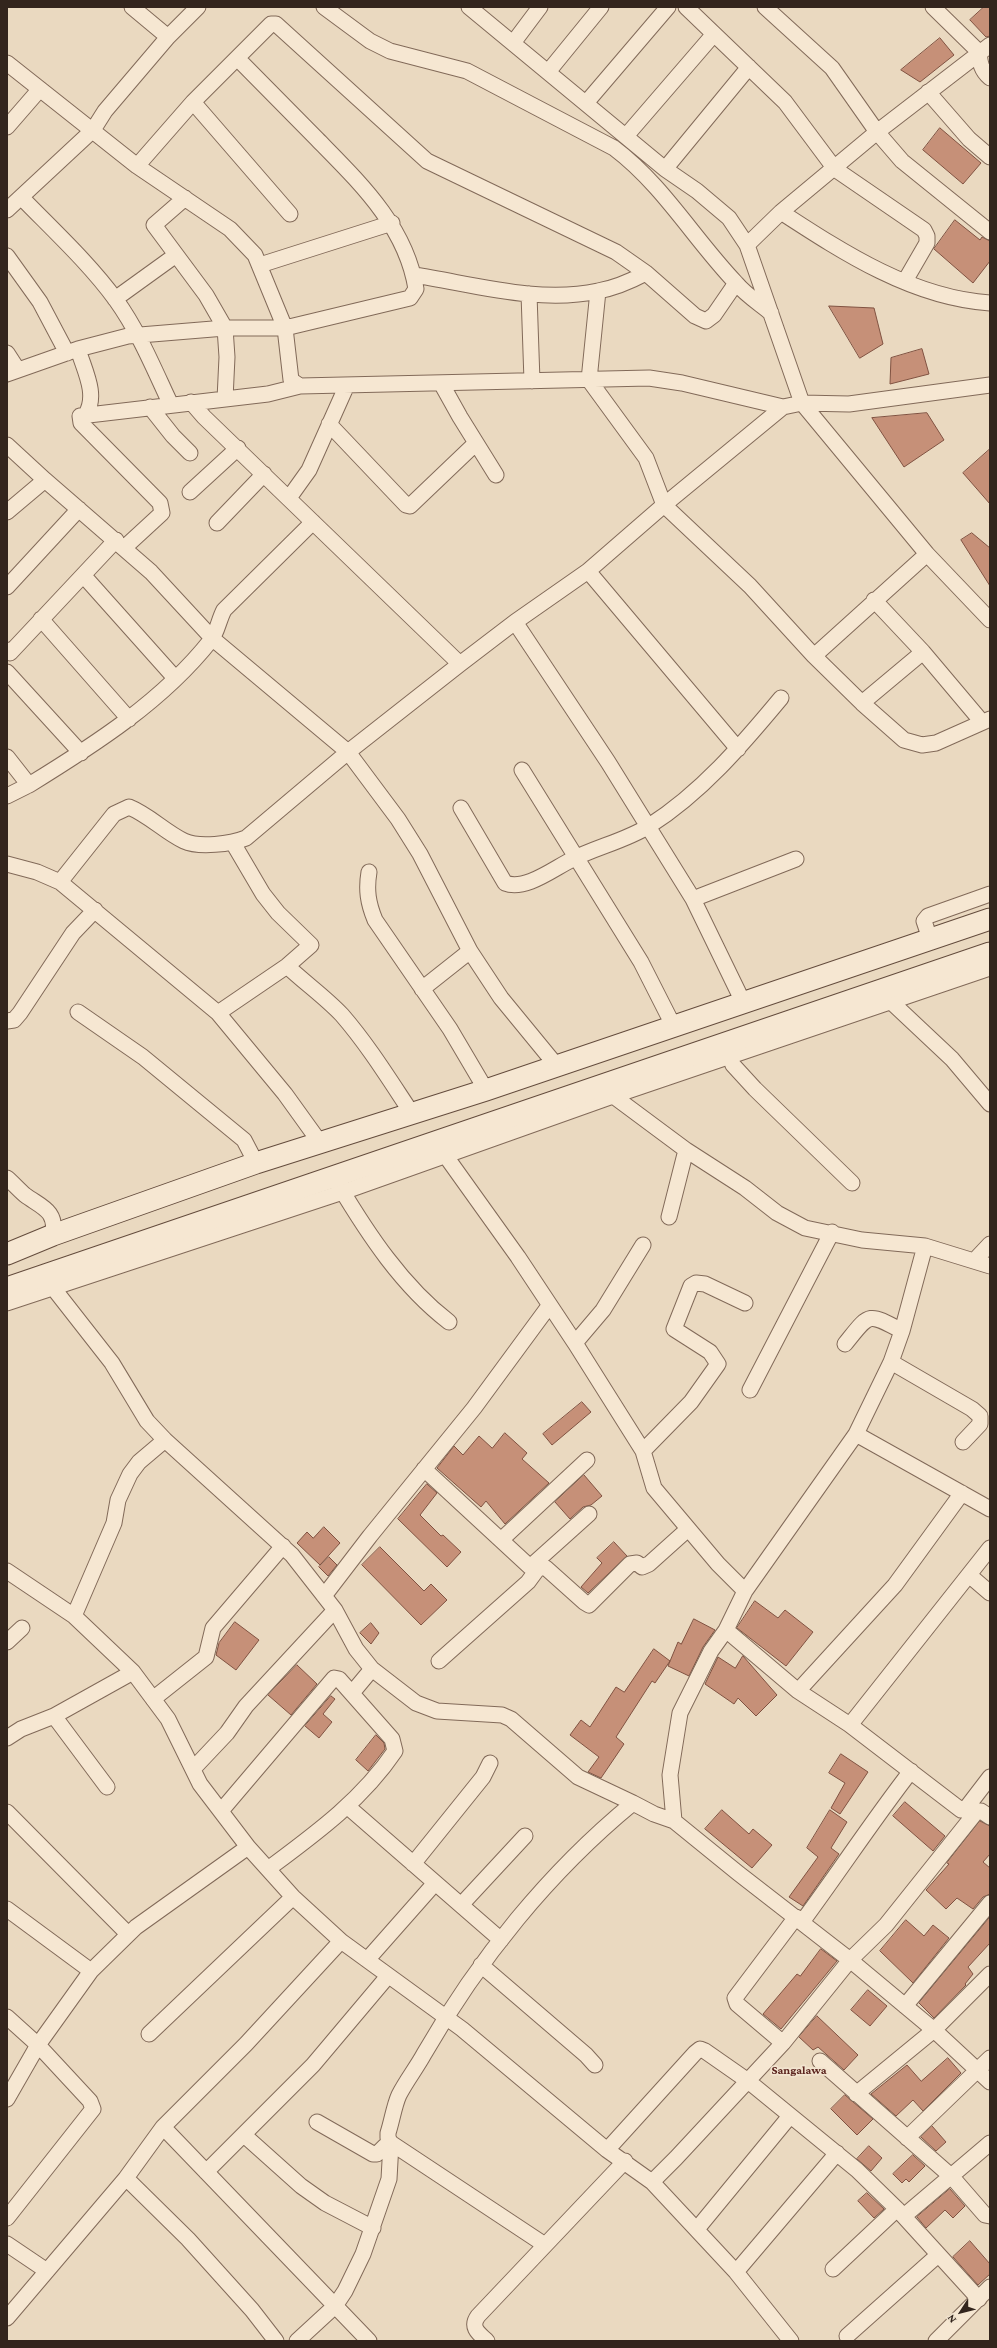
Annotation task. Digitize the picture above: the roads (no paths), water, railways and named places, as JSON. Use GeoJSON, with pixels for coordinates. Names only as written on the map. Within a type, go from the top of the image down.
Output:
{"type":"FeatureCollection","features":[{"type":"Feature","properties":{"kind":"main road"},"geometry":{"type":"LineString","coordinates":[[7,1254],[53,1235],[256,1163],[321,1144],[411,1112],[486,1090],[673,1025],[744,1004],[990,919]]}},
{"type":"Feature","properties":{"kind":"main road"},"geometry":{"type":"LineString","coordinates":[[7,1288],[47,1281],[338,1184],[971,967],[990,953]]}},
{"type":"Feature","properties":{"kind":"street"},"geometry":{"type":"LineString","coordinates":[[132,7],[168,37]]}},
{"type":"Feature","properties":{"kind":"street"},"geometry":{"type":"LineString","coordinates":[[7,210],[93,130],[105,111],[168,37],[198,7]]}},
{"type":"Feature","properties":{"kind":"street"},"geometry":{"type":"LineString","coordinates":[[324,7],[370,41],[390,51],[466,71],[614,148],[633,162],[668,200],[736,284],[771,313]]}},
{"type":"Feature","properties":{"kind":"street"},"geometry":{"type":"LineString","coordinates":[[514,43],[540,7]]}},
{"type":"Feature","properties":{"kind":"street"},"geometry":{"type":"LineString","coordinates":[[548,72],[601,7]]}},
{"type":"Feature","properties":{"kind":"street"},"geometry":{"type":"LineString","coordinates":[[586,103],[668,7]]}},
{"type":"Feature","properties":{"kind":"street"},"geometry":{"type":"LineString","coordinates":[[686,7],[785,102],[835,169],[924,230],[928,236],[927,243],[905,281]]}},
{"type":"Feature","properties":{"kind":"street"},"geometry":{"type":"LineString","coordinates":[[765,7],[832,68],[877,132],[902,161],[990,232]]}},
{"type":"Feature","properties":{"kind":"street"},"geometry":{"type":"LineString","coordinates":[[933,7],[985,48]]}},
{"type":"Feature","properties":{"kind":"street"},"geometry":{"type":"LineString","coordinates":[[475,9],[665,169],[697,190],[729,218],[747,245],[802,403],[927,554],[990,620]]}},
{"type":"Feature","properties":{"kind":"street"},"geometry":{"type":"LineString","coordinates":[[137,166],[193,102],[271,24],[276,24],[432,164],[616,252],[646,273],[695,316],[706,320],[714,315],[736,284]]}},
{"type":"Feature","properties":{"kind":"street"},"geometry":{"type":"LineString","coordinates":[[626,136],[714,34]]}},
{"type":"Feature","properties":{"kind":"street"},"geometry":{"type":"LineString","coordinates":[[985,48],[980,63],[984,73],[990,78]]}},
{"type":"Feature","properties":{"kind":"street"},"geometry":{"type":"LineString","coordinates":[[747,245],[781,212],[835,169],[877,132],[985,48]]}},
{"type":"Feature","properties":{"kind":"street"},"geometry":{"type":"LineString","coordinates":[[7,353],[12,372],[73,351],[128,336],[225,328],[285,328],[410,298],[416,289],[414,275],[392,223],[358,180],[237,58]]}},
{"type":"Feature","properties":{"kind":"street"},"geometry":{"type":"LineString","coordinates":[[7,63],[137,166],[230,229],[255,255],[285,328],[291,380],[300,386]]}},
{"type":"Feature","properties":{"kind":"street"},"geometry":{"type":"LineString","coordinates":[[665,169],[749,67]]}},
{"type":"Feature","properties":{"kind":"street"},"geometry":{"type":"LineString","coordinates":[[7,127],[40,89]]}},
{"type":"Feature","properties":{"kind":"street"},"geometry":{"type":"LineString","coordinates":[[928,92],[969,139],[990,157]]}},
{"type":"Feature","properties":{"kind":"street"},"geometry":{"type":"LineString","coordinates":[[193,102],[290,214]]}},
{"type":"Feature","properties":{"kind":"street"},"geometry":{"type":"LineString","coordinates":[[21,197],[86,265],[115,299],[137,336],[171,405]]}},
{"type":"Feature","properties":{"kind":"street"},"geometry":{"type":"LineString","coordinates":[[184,198],[154,225],[206,295],[225,328],[227,357],[225,399]]}},
{"type":"Feature","properties":{"kind":"street"},"geometry":{"type":"LineString","coordinates":[[781,212],[846,254],[905,281],[931,292],[990,303]]}},
{"type":"Feature","properties":{"kind":"street"},"geometry":{"type":"LineString","coordinates":[[260,265],[392,223]]}},
{"type":"Feature","properties":{"kind":"street"},"geometry":{"type":"LineString","coordinates":[[115,299],[176,255]]}},
{"type":"Feature","properties":{"kind":"street"},"geometry":{"type":"LineString","coordinates":[[7,256],[73,351],[92,398],[86,414]]}},
{"type":"Feature","properties":{"kind":"street"},"geometry":{"type":"LineString","coordinates":[[414,275],[529,294],[568,295],[598,291],[625,283],[646,273]]}},
{"type":"Feature","properties":{"kind":"street"},"geometry":{"type":"LineString","coordinates":[[598,291],[589,380],[646,458],[664,505],[750,586],[814,656],[862,703],[904,740],[922,745],[936,743],[986,721],[874,600]]}},
{"type":"Feature","properties":{"kind":"street"},"geometry":{"type":"LineString","coordinates":[[529,294],[532,381]]}},
{"type":"Feature","properties":{"kind":"street"},"geometry":{"type":"LineString","coordinates":[[8,653],[83,575],[120,544],[162,513],[160,503],[82,423],[79,418],[86,414],[268,394],[300,386],[649,378],[682,383],[783,407],[802,403],[849,404],[990,385]]}},
{"type":"Feature","properties":{"kind":"street"},"geometry":{"type":"LineString","coordinates":[[442,383],[496,475]]}},
{"type":"Feature","properties":{"kind":"street"},"geometry":{"type":"LineString","coordinates":[[289,498],[309,470],[347,385]]}},
{"type":"Feature","properties":{"kind":"street"},"geometry":{"type":"LineString","coordinates":[[191,402],[204,417],[238,448],[460,664]]}},
{"type":"Feature","properties":{"kind":"street"},"geometry":{"type":"LineString","coordinates":[[150,407],[173,436],[190,453]]}},
{"type":"Feature","properties":{"kind":"street"},"geometry":{"type":"LineString","coordinates":[[60,882],[114,814],[129,807],[140,812],[186,842],[218,845],[233,843],[246,838],[348,752],[460,664],[515,622],[588,571],[664,505],[783,407]]}},
{"type":"Feature","properties":{"kind":"street"},"geometry":{"type":"LineString","coordinates":[[329,424],[406,505],[410,506],[476,443]]}},
{"type":"Feature","properties":{"kind":"street"},"geometry":{"type":"LineString","coordinates":[[7,445],[151,572],[213,639],[348,752],[398,819],[416,848],[470,951],[501,998],[556,1065]]}},
{"type":"Feature","properties":{"kind":"street"},"geometry":{"type":"LineString","coordinates":[[190,492],[238,448]]}},
{"type":"Feature","properties":{"kind":"street"},"geometry":{"type":"LineString","coordinates":[[216,523],[264,474]]}},
{"type":"Feature","properties":{"kind":"street"},"geometry":{"type":"LineString","coordinates":[[7,512],[45,480]]}},
{"type":"Feature","properties":{"kind":"street"},"geometry":{"type":"LineString","coordinates":[[7,587],[79,509]]}},
{"type":"Feature","properties":{"kind":"street"},"geometry":{"type":"LineString","coordinates":[[7,796],[29,785],[81,753],[129,719],[175,678],[213,639],[218,620],[224,610],[313,522]]}},
{"type":"Feature","properties":{"kind":"street"},"geometry":{"type":"LineString","coordinates":[[814,656],[874,600],[927,554]]}},
{"type":"Feature","properties":{"kind":"street"},"geometry":{"type":"LineString","coordinates":[[588,571],[738,749]]}},
{"type":"Feature","properties":{"kind":"street"},"geometry":{"type":"LineString","coordinates":[[83,575],[175,678]]}},
{"type":"Feature","properties":{"kind":"street"},"geometry":{"type":"LineString","coordinates":[[42,619],[129,719]]}},
{"type":"Feature","properties":{"kind":"street"},"geometry":{"type":"LineString","coordinates":[[515,622],[693,899],[744,1004]]}},
{"type":"Feature","properties":{"kind":"street"},"geometry":{"type":"LineString","coordinates":[[862,703],[923,652]]}},
{"type":"Feature","properties":{"kind":"street"},"geometry":{"type":"LineString","coordinates":[[7,672],[81,753]]}},
{"type":"Feature","properties":{"kind":"street"},"geometry":{"type":"LineString","coordinates":[[461,808],[505,883],[512,886],[528,882],[576,857],[648,827],[686,799],[738,749],[781,698]]}},
{"type":"Feature","properties":{"kind":"street"},"geometry":{"type":"LineString","coordinates":[[7,757],[29,785]]}},
{"type":"Feature","properties":{"kind":"street"},"geometry":{"type":"LineString","coordinates":[[522,770],[641,962],[673,1025]]}},
{"type":"Feature","properties":{"kind":"street"},"geometry":{"type":"LineString","coordinates":[[218,1013],[287,966],[310,948],[310,944],[278,913],[262,894],[233,843]]}},
{"type":"Feature","properties":{"kind":"street"},"geometry":{"type":"LineString","coordinates":[[693,899],[796,859]]}},
{"type":"Feature","properties":{"kind":"street"},"geometry":{"type":"LineString","coordinates":[[7,864],[37,872],[60,882],[218,1013],[285,1094],[321,1144]]}},
{"type":"Feature","properties":{"kind":"street"},"geometry":{"type":"LineString","coordinates":[[369,872],[367,885],[368,904],[373,915],[450,1029],[486,1090]]}},
{"type":"Feature","properties":{"kind":"street"},"geometry":{"type":"LineString","coordinates":[[930,939],[924,921],[928,916],[990,894]]}},
{"type":"Feature","properties":{"kind":"street"},"geometry":{"type":"LineString","coordinates":[[7,1021],[14,1020],[20,1013],[73,933],[95,910]]}},
{"type":"Feature","properties":{"kind":"street"},"geometry":{"type":"LineString","coordinates":[[422,989],[470,951]]}},
{"type":"Feature","properties":{"kind":"street"},"geometry":{"type":"LineString","coordinates":[[287,966],[323,996],[342,1015],[377,1061],[411,1112]]}},
{"type":"Feature","properties":{"kind":"street"},"geometry":{"type":"LineString","coordinates":[[971,967],[990,968]]}},
{"type":"Feature","properties":{"kind":"street"},"geometry":{"type":"LineString","coordinates":[[885,996],[952,1059],[990,1104]]}},
{"type":"Feature","properties":{"kind":"street"},"geometry":{"type":"LineString","coordinates":[[78,1012],[143,1057],[244,1140],[256,1163]]}},
{"type":"Feature","properties":{"kind":"street"},"geometry":{"type":"LineString","coordinates":[[727,1050],[733,1065],[755,1089],[852,1183]]}},
{"type":"Feature","properties":{"kind":"street"},"geometry":{"type":"LineString","coordinates":[[607,1091],[686,1150],[745,1188],[777,1214],[805,1228],[832,1232],[862,1240],[925,1246],[990,1266]]}},
{"type":"Feature","properties":{"kind":"street"},"geometry":{"type":"LineString","coordinates":[[440,1148],[518,1257],[549,1306],[575,1343],[643,1451],[654,1488],[688,1529],[745,1591]]}},
{"type":"Feature","properties":{"kind":"street"},"geometry":{"type":"LineString","coordinates":[[669,1217],[686,1150]]}},
{"type":"Feature","properties":{"kind":"street"},"geometry":{"type":"LineString","coordinates":[[7,1178],[26,1196],[49,1211],[55,1226],[53,1235]]}},
{"type":"Feature","properties":{"kind":"street"},"geometry":{"type":"LineString","coordinates":[[338,1184],[370,1237],[432,1309],[449,1322]]}},
{"type":"Feature","properties":{"kind":"street"},"geometry":{"type":"LineString","coordinates":[[750,1390],[832,1232]]}},
{"type":"Feature","properties":{"kind":"street"},"geometry":{"type":"LineString","coordinates":[[974,1261],[990,1244]]}},
{"type":"Feature","properties":{"kind":"street"},"geometry":{"type":"LineString","coordinates":[[575,1343],[603,1310],[643,1245]]}},
{"type":"Feature","properties":{"kind":"street"},"geometry":{"type":"LineString","coordinates":[[674,1820],[670,1775],[680,1713],[712,1651],[726,1630],[745,1591],[856,1434],[891,1362],[902,1331],[925,1246]]}},
{"type":"Feature","properties":{"kind":"street"},"geometry":{"type":"LineString","coordinates":[[7,1303],[47,1281],[112,1362],[147,1421],[165,1440],[283,1546],[296,1560],[335,1610],[356,1649],[372,1669],[416,1703],[437,1711],[502,1715],[511,1719],[578,1777],[654,1814],[674,1820],[850,1960],[934,2030],[976,2071],[990,2082]]}},
{"type":"Feature","properties":{"kind":"street"},"geometry":{"type":"LineString","coordinates":[[643,1451],[691,1402],[718,1364],[710,1352],[674,1329],[691,1286],[696,1283],[705,1284],[745,1303]]}},
{"type":"Feature","properties":{"kind":"street"},"geometry":{"type":"LineString","coordinates":[[324,1596],[424,1468],[474,1408],[549,1306]]}},
{"type":"Feature","properties":{"kind":"street"},"geometry":{"type":"LineString","coordinates":[[845,1344],[867,1319],[877,1317],[902,1331]]}},
{"type":"Feature","properties":{"kind":"street"},"geometry":{"type":"LineString","coordinates":[[891,1362],[972,1408],[980,1416],[980,1424],[963,1442]]}},
{"type":"Feature","properties":{"kind":"street"},"geometry":{"type":"LineString","coordinates":[[856,1434],[990,1509]]}},
{"type":"Feature","properties":{"kind":"street"},"geometry":{"type":"LineString","coordinates":[[74,1616],[114,1522],[118,1500],[130,1474],[139,1462],[165,1440]]}},
{"type":"Feature","properties":{"kind":"street"},"geometry":{"type":"LineString","coordinates":[[501,1540],[587,1460]]}},
{"type":"Feature","properties":{"kind":"street"},"geometry":{"type":"LineString","coordinates":[[424,1468],[501,1540],[534,1567],[546,1568],[584,1602],[590,1604],[630,1564],[637,1564],[642,1567],[649,1564],[688,1529]]}},
{"type":"Feature","properties":{"kind":"street"},"geometry":{"type":"LineString","coordinates":[[798,1691],[895,1585],[962,1493]]}},
{"type":"Feature","properties":{"kind":"street"},"geometry":{"type":"LineString","coordinates":[[439,1661],[528,1582],[534,1567],[589,1514]]}},
{"type":"Feature","properties":{"kind":"street"},"geometry":{"type":"LineString","coordinates":[[153,1699],[206,1657],[213,1628],[283,1546]]}},
{"type":"Feature","properties":{"kind":"street"},"geometry":{"type":"LineString","coordinates":[[850,1725],[990,1548]]}},
{"type":"Feature","properties":{"kind":"street"},"geometry":{"type":"LineString","coordinates":[[7,1571],[74,1616],[133,1672],[168,1719],[200,1784],[248,1847],[293,1897],[341,1941],[446,2017],[607,2150],[652,2182],[736,2272],[792,2341]]}},
{"type":"Feature","properties":{"kind":"street"},"geometry":{"type":"LineString","coordinates":[[969,1575],[990,1593]]}},
{"type":"Feature","properties":{"kind":"street"},"geometry":{"type":"LineString","coordinates":[[193,1769],[227,1733],[246,1706],[335,1610]]}},
{"type":"Feature","properties":{"kind":"street"},"geometry":{"type":"LineString","coordinates":[[7,1642],[22,1628]]}},
{"type":"Feature","properties":{"kind":"street"},"geometry":{"type":"LineString","coordinates":[[726,1630],[798,1691],[850,1725],[960,1810],[967,1807],[990,1777]]}},
{"type":"Feature","properties":{"kind":"street"},"geometry":{"type":"LineString","coordinates":[[352,1693],[372,1669]]}},
{"type":"Feature","properties":{"kind":"street"},"geometry":{"type":"LineString","coordinates":[[7,1738],[21,1729],[54,1716],[133,1672]]}},
{"type":"Feature","properties":{"kind":"street"},"geometry":{"type":"LineString","coordinates":[[221,1811],[334,1678],[339,1679],[392,1739],[395,1751],[366,1790],[323,1828],[268,1869]]}},
{"type":"Feature","properties":{"kind":"street"},"geometry":{"type":"LineString","coordinates":[[54,1716],[107,1787]]}},
{"type":"Feature","properties":{"kind":"street"},"geometry":{"type":"LineString","coordinates":[[413,1864],[483,1777],[490,1763]]}},
{"type":"Feature","properties":{"kind":"street"},"geometry":{"type":"LineString","coordinates":[[783,2043],[737,2004],[735,1998],[799,1920],[870,1824],[911,1772]]}},
{"type":"Feature","properties":{"kind":"street"},"geometry":{"type":"LineString","coordinates":[[297,2341],[335,2306],[345,2291],[363,2254],[390,2179],[392,2147],[388,2138],[388,2133],[399,2095],[446,2017],[481,1965],[570,1860],[633,1803]]}},
{"type":"Feature","properties":{"kind":"street"},"geometry":{"type":"LineString","coordinates":[[347,1806],[501,1940]]}},
{"type":"Feature","properties":{"kind":"street"},"geometry":{"type":"LineString","coordinates":[[652,2182],[783,2043],[850,1960],[886,1926],[977,1811],[981,1811],[990,1817]]}},
{"type":"Feature","properties":{"kind":"street"},"geometry":{"type":"LineString","coordinates":[[7,1812],[128,1934]]}},
{"type":"Feature","properties":{"kind":"street"},"geometry":{"type":"LineString","coordinates":[[461,1905],[525,1836]]}},
{"type":"Feature","properties":{"kind":"street"},"geometry":{"type":"LineString","coordinates":[[7,2100],[38,2045],[91,1971],[128,1934],[248,1847]]}},
{"type":"Feature","properties":{"kind":"street"},"geometry":{"type":"LineString","coordinates":[[367,1960],[435,1883]]}},
{"type":"Feature","properties":{"kind":"street"},"geometry":{"type":"LineString","coordinates":[[149,2034],[293,1897]]}},
{"type":"Feature","properties":{"kind":"street"},"geometry":{"type":"LineString","coordinates":[[905,2006],[990,1903]]}},
{"type":"Feature","properties":{"kind":"street"},"geometry":{"type":"LineString","coordinates":[[7,1909],[91,1971]]}},
{"type":"Feature","properties":{"kind":"street"},"geometry":{"type":"LineString","coordinates":[[7,2318],[126,2178],[163,2127],[246,2044],[341,1941]]}},
{"type":"Feature","properties":{"kind":"street"},"geometry":{"type":"LineString","coordinates":[[481,1965],[586,2055],[595,2065]]}},
{"type":"Feature","properties":{"kind":"street"},"geometry":{"type":"LineString","coordinates":[[856,2094],[934,2030],[990,1974]]}},
{"type":"Feature","properties":{"kind":"street"},"geometry":{"type":"LineString","coordinates":[[206,2172],[313,2065],[388,1976]]}},
{"type":"Feature","properties":{"kind":"street"},"geometry":{"type":"LineString","coordinates":[[7,2017],[38,2045],[90,2101],[93,2109],[7,2218]]}},
{"type":"Feature","properties":{"kind":"street"},"geometry":{"type":"LineString","coordinates":[[607,2150],[700,2049],[748,2081],[837,2153],[900,2213],[979,2299]]}},
{"type":"Feature","properties":{"kind":"street"},"geometry":{"type":"LineString","coordinates":[[907,2138],[990,2058]]}},
{"type":"Feature","properties":{"kind":"street"},"geometry":{"type":"LineString","coordinates":[[820,2061],[952,2177],[985,2215],[990,2216]]}},
{"type":"Feature","properties":{"kind":"street"},"geometry":{"type":"LineString","coordinates":[[696,2229],[790,2116]]}},
{"type":"Feature","properties":{"kind":"street"},"geometry":{"type":"LineString","coordinates":[[317,2122],[373,2154],[376,2154],[385,2146],[392,2147],[545,2245]]}},
{"type":"Feature","properties":{"kind":"street"},"geometry":{"type":"LineString","coordinates":[[163,2127],[369,2341]]}},
{"type":"Feature","properties":{"kind":"street"},"geometry":{"type":"LineString","coordinates":[[244,2134],[301,2186],[325,2203],[373,2228]]}},
{"type":"Feature","properties":{"kind":"street"},"geometry":{"type":"LineString","coordinates":[[833,2269],[900,2213],[952,2177],[990,2143]]}},
{"type":"Feature","properties":{"kind":"street"},"geometry":{"type":"LineString","coordinates":[[736,2272],[837,2153]]}},
{"type":"Feature","properties":{"kind":"street"},"geometry":{"type":"LineString","coordinates":[[487,2341],[479,2334],[474,2322],[624,2161]]}},
{"type":"Feature","properties":{"kind":"street"},"geometry":{"type":"LineString","coordinates":[[126,2178],[188,2239],[252,2310],[276,2341]]}},
{"type":"Feature","properties":{"kind":"street"},"geometry":{"type":"LineString","coordinates":[[7,2244],[48,2271]]}},
{"type":"Feature","properties":{"kind":"street"},"geometry":{"type":"LineString","coordinates":[[847,2336],[938,2255]]}},
{"type":"Feature","properties":{"kind":"street"},"geometry":{"type":"LineString","coordinates":[[936,2341],[990,2287]]}},
{"type":"Feature","properties":{"kind":"district","name":"Sangalawa"},"geometry":{"type":"Point","coordinates":[799,2070]}}]}
